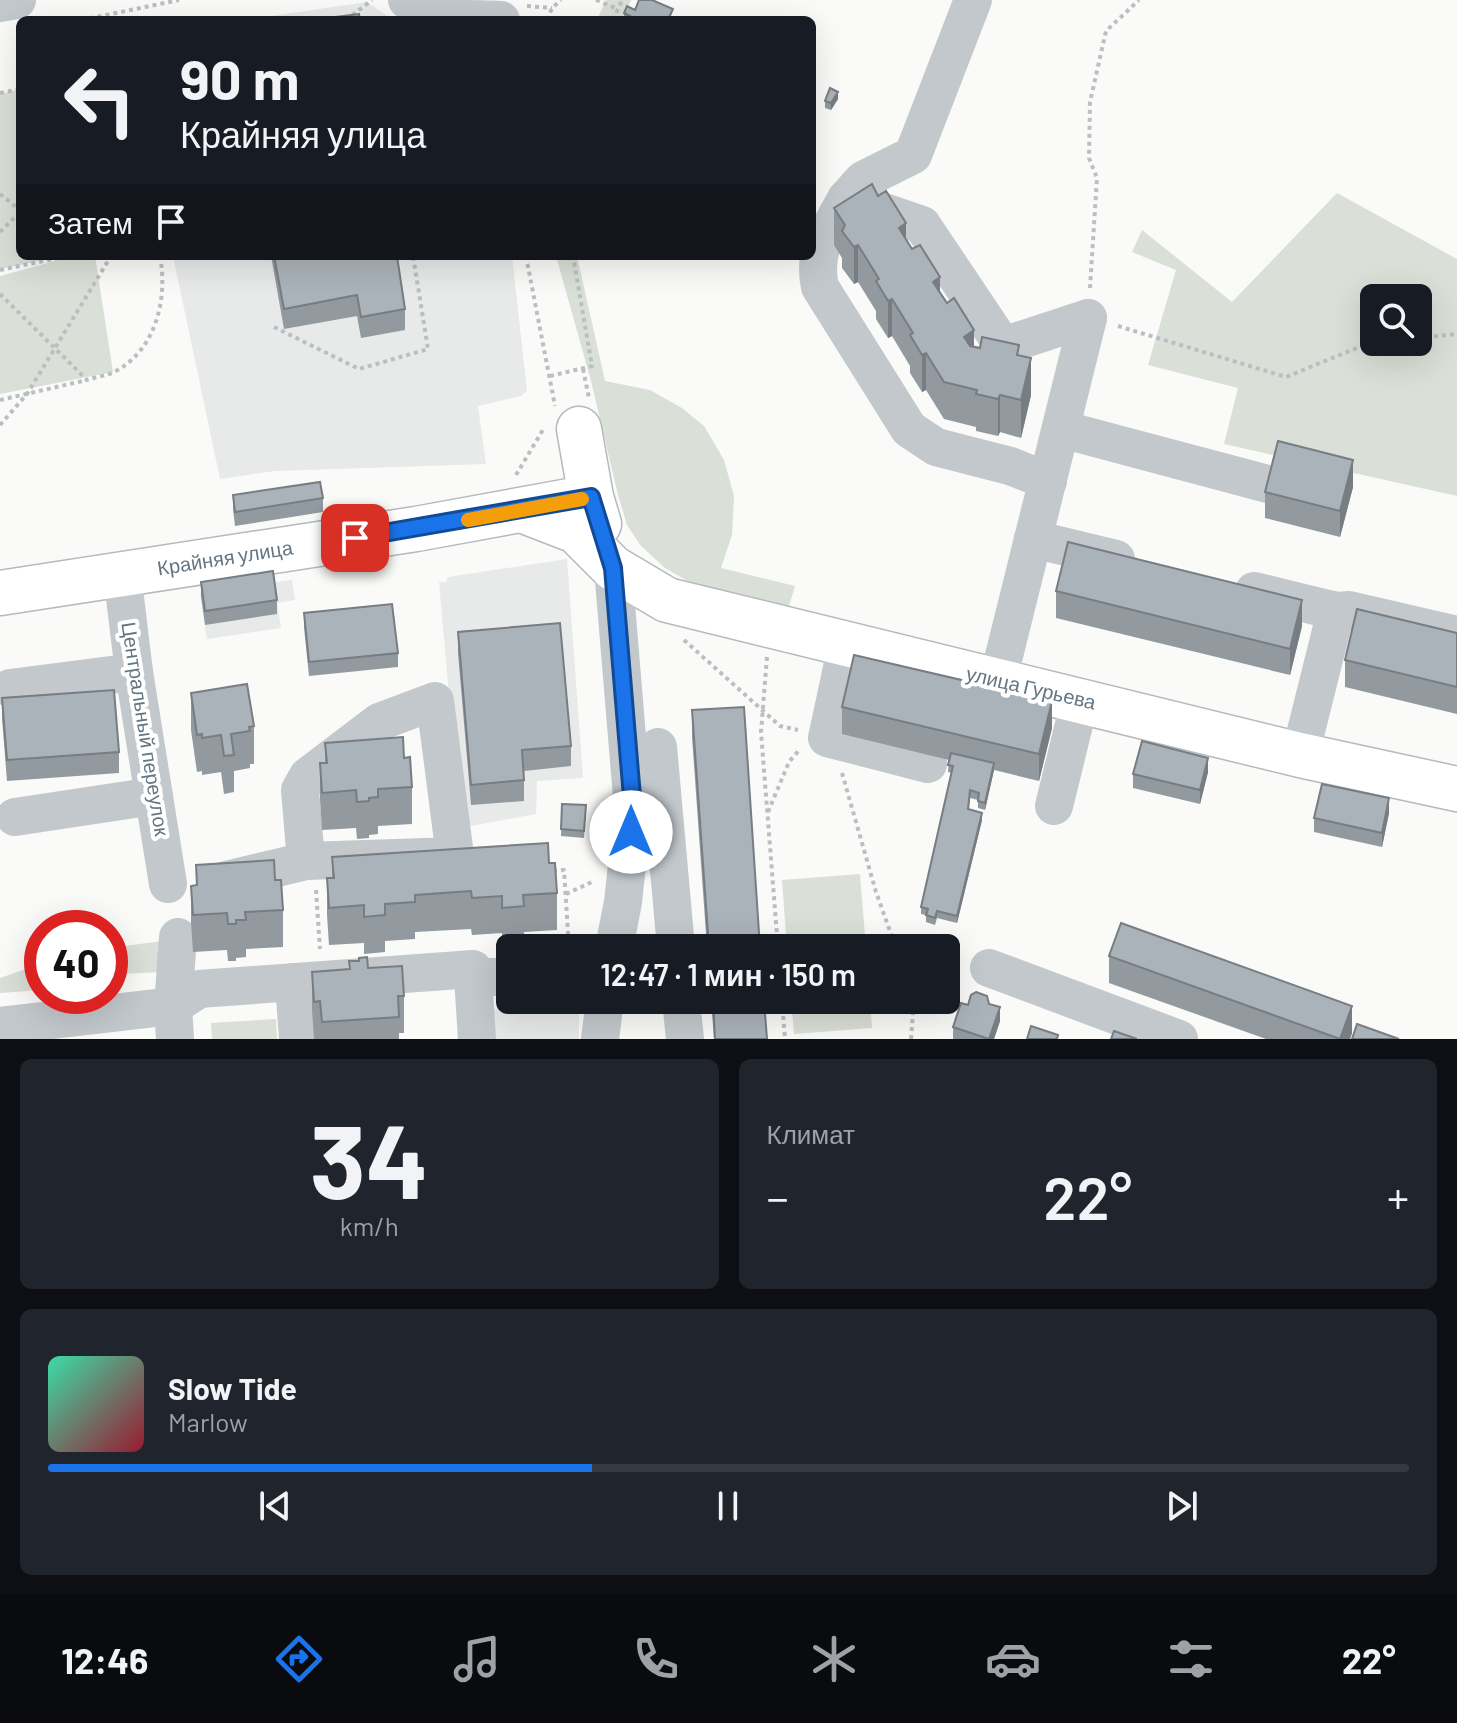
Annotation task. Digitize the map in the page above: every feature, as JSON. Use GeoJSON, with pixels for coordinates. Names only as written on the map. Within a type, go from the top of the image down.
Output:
{"type":"FeatureCollection","features":[{"type":"Feature","properties":{"kind":"main road"},"geometry":{"type":"LineString","coordinates":[[516,496],[557,484],[579,429],[591,497],[613,568]]}},
{"type":"Feature","properties":{"kind":"main road","name":"Крайняя улица"},"geometry":{"type":"LineString","coordinates":[[0,593],[122,573],[516,496],[591,497]]}},
{"type":"Feature","properties":{"kind":"main road","name":"улица Гурьева"},"geometry":{"type":"LineString","coordinates":[[516,496],[576,531],[613,568],[667,600],[1300,755],[1457,789]]}},
{"type":"Feature","properties":{"kind":"street"},"geometry":{"type":"LineString","coordinates":[[0,3],[17,0]]}},
{"type":"Feature","properties":{"kind":"street"},"geometry":{"type":"LineString","coordinates":[[407,0],[421,12],[436,16]]}},
{"type":"Feature","properties":{"kind":"street"},"geometry":{"type":"LineString","coordinates":[[973,0],[913,155],[863,180],[846,199],[820,248],[816,268],[820,287],[909,429],[936,447],[1010,466],[1048,481]]}},
{"type":"Feature","properties":{"kind":"street"},"geometry":{"type":"LineString","coordinates":[[846,199],[922,225],[1003,346],[1088,318]]}},
{"type":"Feature","properties":{"kind":"street"},"geometry":{"type":"LineString","coordinates":[[998,680],[1088,318]]}},
{"type":"Feature","properties":{"kind":"street"},"geometry":{"type":"LineString","coordinates":[[1061,429],[1271,485]]}},
{"type":"Feature","properties":{"kind":"street"},"geometry":{"type":"LineString","coordinates":[[1033,539],[1154,568]]}},
{"type":"Feature","properties":{"kind":"street"},"geometry":{"type":"LineString","coordinates":[[613,568],[632,794],[648,832],[673,934]]}},
{"type":"Feature","properties":{"kind":"street","name":"Центральный переулок"},"geometry":{"type":"LineString","coordinates":[[122,573],[134,672],[168,884]]}},
{"type":"Feature","properties":{"kind":"street"},"geometry":{"type":"LineString","coordinates":[[1215,582],[1336,611],[1349,610],[1457,635]]}},
{"type":"Feature","properties":{"kind":"street"},"geometry":{"type":"LineString","coordinates":[[1300,755],[1336,611]]}},
{"type":"Feature","properties":{"kind":"street"},"geometry":{"type":"LineString","coordinates":[[844,659],[825,737],[928,764]]}},
{"type":"Feature","properties":{"kind":"street"},"geometry":{"type":"LineString","coordinates":[[10,688],[134,672]]}},
{"type":"Feature","properties":{"kind":"street"},"geometry":{"type":"LineString","coordinates":[[1054,806],[1080,700]]}},
{"type":"Feature","properties":{"kind":"street"},"geometry":{"type":"LineString","coordinates":[[211,883],[455,856],[435,701],[379,722],[308,776],[300,790],[309,871]]}},
{"type":"Feature","properties":{"kind":"street"},"geometry":{"type":"LineString","coordinates":[[618,934],[648,832],[658,747]]}},
{"type":"Feature","properties":{"kind":"street"},"geometry":{"type":"LineString","coordinates":[[15,817],[154,796]]}},
{"type":"Feature","properties":{"kind":"street"},"geometry":{"type":"LineString","coordinates":[[174,1022],[178,937]]}},
{"type":"Feature","properties":{"kind":"street"},"geometry":{"type":"LineString","coordinates":[[989,968],[1179,1039]]}},
{"type":"Feature","properties":{"kind":"street"},"geometry":{"type":"LineString","coordinates":[[174,1022],[199,989],[473,969],[492,977],[477,1039]]}},
{"type":"Feature","properties":{"kind":"street"},"geometry":{"type":"LineString","coordinates":[[294,982],[298,1039]]}},
{"type":"Feature","properties":{"kind":"street"},"geometry":{"type":"LineString","coordinates":[[600,1039],[603,1014]]}},
{"type":"Feature","properties":{"kind":"street"},"geometry":{"type":"LineString","coordinates":[[682,1014],[685,1039]]}},
{"type":"Feature","properties":{"kind":"street"},"geometry":{"type":"LineString","coordinates":[[0,1026],[174,1022]]}},
{"type":"Feature","properties":{"kind":"path"},"geometry":{"type":"LineString","coordinates":[[101,16],[179,0]]}},
{"type":"Feature","properties":{"kind":"path"},"geometry":{"type":"LineString","coordinates":[[351,16],[372,0]]}},
{"type":"Feature","properties":{"kind":"path"},"geometry":{"type":"LineString","coordinates":[[549,16],[561,0]]}},
{"type":"Feature","properties":{"kind":"path"},"geometry":{"type":"LineString","coordinates":[[596,0],[618,9]]}},
{"type":"Feature","properties":{"kind":"path"},"geometry":{"type":"LineString","coordinates":[[615,16],[622,0]]}},
{"type":"Feature","properties":{"kind":"path"},"geometry":{"type":"LineString","coordinates":[[1139,0],[1106,31],[1090,102],[1089,158],[1097,178],[1088,318],[1286,377],[1360,347]]}},
{"type":"Feature","properties":{"kind":"path"},"geometry":{"type":"LineString","coordinates":[[0,194],[16,208]]}},
{"type":"Feature","properties":{"kind":"path"},"geometry":{"type":"LineString","coordinates":[[0,232],[16,215]]}},
{"type":"Feature","properties":{"kind":"path"},"geometry":{"type":"LineString","coordinates":[[0,270],[49,260]]}},
{"type":"Feature","properties":{"kind":"path"},"geometry":{"type":"LineString","coordinates":[[0,425],[27,394],[109,260]]}},
{"type":"Feature","properties":{"kind":"path"},"geometry":{"type":"LineString","coordinates":[[0,400],[113,372],[143,348],[154,328],[162,300],[161,260]]}},
{"type":"Feature","properties":{"kind":"path"},"geometry":{"type":"LineString","coordinates":[[274,327],[359,369],[428,349],[414,260]]}},
{"type":"Feature","properties":{"kind":"path"},"geometry":{"type":"LineString","coordinates":[[516,496],[516,475],[537,444],[556,403],[527,260]]}},
{"type":"Feature","properties":{"kind":"path"},"geometry":{"type":"LineString","coordinates":[[550,376],[592,366],[574,260]]}},
{"type":"Feature","properties":{"kind":"path"},"geometry":{"type":"LineString","coordinates":[[0,294],[87,380]]}},
{"type":"Feature","properties":{"kind":"path"},"geometry":{"type":"LineString","coordinates":[[1432,337],[1457,334]]}},
{"type":"Feature","properties":{"kind":"path"},"geometry":{"type":"LineString","coordinates":[[677,634],[780,726],[825,737]]}},
{"type":"Feature","properties":{"kind":"path"},"geometry":{"type":"LineString","coordinates":[[767,653],[761,732],[777,934]]}},
{"type":"Feature","properties":{"kind":"path"},"geometry":{"type":"LineString","coordinates":[[768,813],[789,762],[825,737]]}},
{"type":"Feature","properties":{"kind":"path"},"geometry":{"type":"LineString","coordinates":[[825,737],[891,934]]}},
{"type":"Feature","properties":{"kind":"path"},"geometry":{"type":"LineString","coordinates":[[549,871],[564,870],[568,934]]}},
{"type":"Feature","properties":{"kind":"path"},"geometry":{"type":"LineString","coordinates":[[309,871],[316,887],[321,953]]}},
{"type":"Feature","properties":{"kind":"path"},"geometry":{"type":"LineString","coordinates":[[566,894],[602,877]]}},
{"type":"Feature","properties":{"kind":"path"},"geometry":{"type":"LineString","coordinates":[[783,1014],[785,1039]]}},
{"type":"Feature","properties":{"kind":"path"},"geometry":{"type":"LineString","coordinates":[[911,1039],[913,1014]]}},
{"type":"Feature","properties":{"kind":"shaded area"},"geometry":{"type":"Polygon","coordinates":[[[606,0],[631,0],[624,16],[599,16],[606,0]]]}},
{"type":"Feature","properties":{"kind":"shaded area"},"geometry":{"type":"Polygon","coordinates":[[[367,2],[387,16],[271,16],[367,2]]]}},
{"type":"Feature","properties":{"kind":"shaded area"},"geometry":{"type":"Polygon","coordinates":[[[16,90],[16,260],[44,260],[0,269],[0,94],[16,90]]]}},
{"type":"Feature","properties":{"kind":"shaded area"},"geometry":{"type":"Polygon","coordinates":[[[1337,193],[1457,259],[1457,496],[1224,444],[1238,388],[1148,365],[1176,270],[1132,252],[1142,230],[1232,302],[1337,193]]]}},
{"type":"Feature","properties":{"kind":"shaded area"},"geometry":{"type":"Polygon","coordinates":[[[58,260],[96,260],[113,372],[0,394],[0,276],[58,260]]]}},
{"type":"Feature","properties":{"kind":"shaded area"},"geometry":{"type":"Polygon","coordinates":[[[174,260],[512,260],[527,391],[521,396],[478,406],[486,464],[275,471],[220,479],[174,260]]]}},
{"type":"Feature","properties":{"kind":"shaded area"},"geometry":{"type":"Polygon","coordinates":[[[557,260],[578,260],[605,381],[650,390],[682,408],[704,426],[724,460],[734,496],[732,535],[721,568],[795,586],[789,606],[689,582],[665,568],[641,546],[627,525],[557,260]]]}},
{"type":"Feature","properties":{"kind":"shaded area"},"geometry":{"type":"Polygon","coordinates":[[[567,559],[583,778],[537,781],[536,814],[461,828],[439,582],[446,582],[448,577],[567,559]]]}},
{"type":"Feature","properties":{"kind":"shaded area"},"geometry":{"type":"Polygon","coordinates":[[[292,580],[295,600],[277,603],[281,628],[207,639],[200,593],[292,580]]]}},
{"type":"Feature","properties":{"kind":"shaded area"},"geometry":{"type":"Polygon","coordinates":[[[860,874],[865,934],[786,934],[782,880],[860,874]]]}},
{"type":"Feature","properties":{"kind":"shaded area"},"geometry":{"type":"Polygon","coordinates":[[[162,941],[161,972],[128,974],[128,946],[162,941]]]}},
{"type":"Feature","properties":{"kind":"shaded area"},"geometry":{"type":"Polygon","coordinates":[[[23,970],[24,991],[0,993],[0,978],[23,970]]]}},
{"type":"Feature","properties":{"kind":"shaded area"},"geometry":{"type":"Polygon","coordinates":[[[492,1009],[496,1009],[496,1014],[579,1014],[579,1039],[494,1039],[492,1009]]]}},
{"type":"Feature","properties":{"kind":"shaded area"},"geometry":{"type":"Polygon","coordinates":[[[792,1014],[871,1014],[872,1028],[794,1034],[792,1014]]]}},
{"type":"Feature","properties":{"kind":"shaded area"},"geometry":{"type":"Polygon","coordinates":[[[276,1019],[277,1039],[212,1039],[211,1023],[276,1019]]]}},
{"type":"Feature","properties":{"kind":"building"},"geometry":{"type":"Polygon","coordinates":[[[639,0],[652,0],[673,9],[670,16],[630,16],[624,13],[627,6],[635,10],[639,0]]]}},
{"type":"Feature","properties":{"kind":"building"},"geometry":{"type":"Polygon","coordinates":[[[830,88],[838,92],[831,103],[825,101],[830,88]]]}},
{"type":"Feature","properties":{"kind":"building"},"geometry":{"type":"Polygon","coordinates":[[[872,184],[878,196],[886,191],[906,223],[899,228],[912,249],[920,245],[940,277],[933,282],[947,303],[954,298],[974,330],[964,337],[970,346],[980,348],[982,337],[1019,345],[1017,355],[1031,358],[1021,400],[976,394],[977,390],[944,382],[926,353],[922,355],[910,335],[913,333],[892,299],[888,301],[876,281],[879,279],[858,245],[854,247],[842,231],[845,225],[834,208],[872,184]]]}},
{"type":"Feature","properties":{"kind":"building"},"geometry":{"type":"Polygon","coordinates":[[[275,260],[398,260],[405,309],[361,317],[357,295],[284,309],[275,260]]]}},
{"type":"Feature","properties":{"kind":"building"},"geometry":{"type":"Polygon","coordinates":[[[1278,441],[1353,460],[1340,511],[1265,492],[1278,441]]]}},
{"type":"Feature","properties":{"kind":"building"},"geometry":{"type":"Polygon","coordinates":[[[320,482],[323,498],[235,512],[233,495],[320,482]]]}},
{"type":"Feature","properties":{"kind":"building"},"geometry":{"type":"Polygon","coordinates":[[[1068,542],[1302,600],[1290,649],[1056,591],[1068,542]]]}},
{"type":"Feature","properties":{"kind":"building"},"geometry":{"type":"Polygon","coordinates":[[[273,571],[277,600],[205,611],[201,582],[273,571]]]}},
{"type":"Feature","properties":{"kind":"building"},"geometry":{"type":"Polygon","coordinates":[[[392,604],[398,653],[309,662],[304,613],[392,604]]]}},
{"type":"Feature","properties":{"kind":"building"},"geometry":{"type":"Polygon","coordinates":[[[1357,609],[1457,633],[1457,687],[1345,660],[1357,609]]]}},
{"type":"Feature","properties":{"kind":"building"},"geometry":{"type":"Polygon","coordinates":[[[560,623],[571,746],[522,750],[524,780],[471,785],[458,632],[560,623]]]}},
{"type":"Feature","properties":{"kind":"building"},"geometry":{"type":"Polygon","coordinates":[[[854,655],[1052,701],[1039,754],[842,707],[854,655]]]}},
{"type":"Feature","properties":{"kind":"building"},"geometry":{"type":"Polygon","coordinates":[[[247,684],[254,726],[249,727],[250,731],[231,734],[234,755],[224,756],[221,735],[202,738],[202,734],[197,735],[191,693],[247,684]]]}},
{"type":"Feature","properties":{"kind":"building"},"geometry":{"type":"Polygon","coordinates":[[[114,690],[119,752],[7,760],[2,698],[114,690]]]}},
{"type":"Feature","properties":{"kind":"building"},"geometry":{"type":"Polygon","coordinates":[[[744,707],[759,934],[708,934],[692,710],[744,707]]]}},
{"type":"Feature","properties":{"kind":"building"},"geometry":{"type":"Polygon","coordinates":[[[403,737],[404,758],[410,757],[412,787],[378,789],[378,797],[357,802],[356,790],[322,793],[320,763],[327,763],[325,743],[403,737]]]}},
{"type":"Feature","properties":{"kind":"building"},"geometry":{"type":"Polygon","coordinates":[[[1142,741],[1208,758],[1200,790],[1133,774],[1142,741]]]}},
{"type":"Feature","properties":{"kind":"building"},"geometry":{"type":"Polygon","coordinates":[[[951,753],[994,763],[985,803],[978,801],[979,793],[970,790],[968,809],[982,813],[957,916],[937,911],[935,918],[926,915],[928,909],[921,907],[953,766],[948,765],[951,753]]]}},
{"type":"Feature","properties":{"kind":"building"},"geometry":{"type":"Polygon","coordinates":[[[1322,784],[1389,798],[1382,833],[1314,818],[1322,784]]]}},
{"type":"Feature","properties":{"kind":"building"},"geometry":{"type":"Polygon","coordinates":[[[562,804],[586,805],[584,831],[561,829],[562,804]]]}},
{"type":"Feature","properties":{"kind":"building"},"geometry":{"type":"Polygon","coordinates":[[[548,843],[549,863],[555,863],[557,893],[523,895],[524,906],[502,908],[502,896],[472,898],[471,891],[415,895],[415,902],[385,904],[385,915],[364,917],[364,905],[329,908],[327,878],[334,878],[332,857],[548,843]]]}},
{"type":"Feature","properties":{"kind":"building"},"geometry":{"type":"Polygon","coordinates":[[[274,860],[275,880],[281,880],[283,910],[245,912],[246,920],[236,920],[236,924],[228,924],[227,913],[193,915],[191,886],[197,885],[196,865],[274,860]]]}},
{"type":"Feature","properties":{"kind":"building"},"geometry":{"type":"Polygon","coordinates":[[[1121,923],[1352,1006],[1340,1039],[1109,956],[1121,923]]]}},
{"type":"Feature","properties":{"kind":"building"},"geometry":{"type":"Polygon","coordinates":[[[367,957],[368,968],[402,966],[404,996],[398,996],[399,1017],[322,1022],[320,1001],[314,1002],[312,972],[350,969],[349,961],[367,957]]]}},
{"type":"Feature","properties":{"kind":"building"},"geometry":{"type":"Polygon","coordinates":[[[976,992],[987,996],[989,1004],[1000,1007],[989,1039],[953,1027],[960,1014],[961,1003],[968,1005],[971,995],[976,992]]]}},
{"type":"Feature","properties":{"kind":"building"},"geometry":{"type":"Polygon","coordinates":[[[714,1014],[765,1014],[767,1039],[715,1039],[714,1014]]]}},
{"type":"Feature","properties":{"kind":"building"},"geometry":{"type":"Polygon","coordinates":[[[1357,1024],[1399,1039],[1352,1039],[1357,1024]]]}},
{"type":"Feature","properties":{"kind":"building"},"geometry":{"type":"Polygon","coordinates":[[[1031,1026],[1058,1035],[1057,1039],[1027,1039],[1031,1026]]]}},
{"type":"Feature","properties":{"kind":"building"},"geometry":{"type":"Polygon","coordinates":[[[1114,1031],[1137,1039],[1111,1039],[1114,1031]]]}},
{"type":"Feature","properties":{"kind":"slow traffic"},"geometry":{"type":"LineString","coordinates":[[468,520],[582,499]]}},
{"type":"Feature","properties":{"kind":"route"},"geometry":{"type":"LineString","coordinates":[[355,538],[591,497],[613,568],[633,809],[631,832]]}}]}
